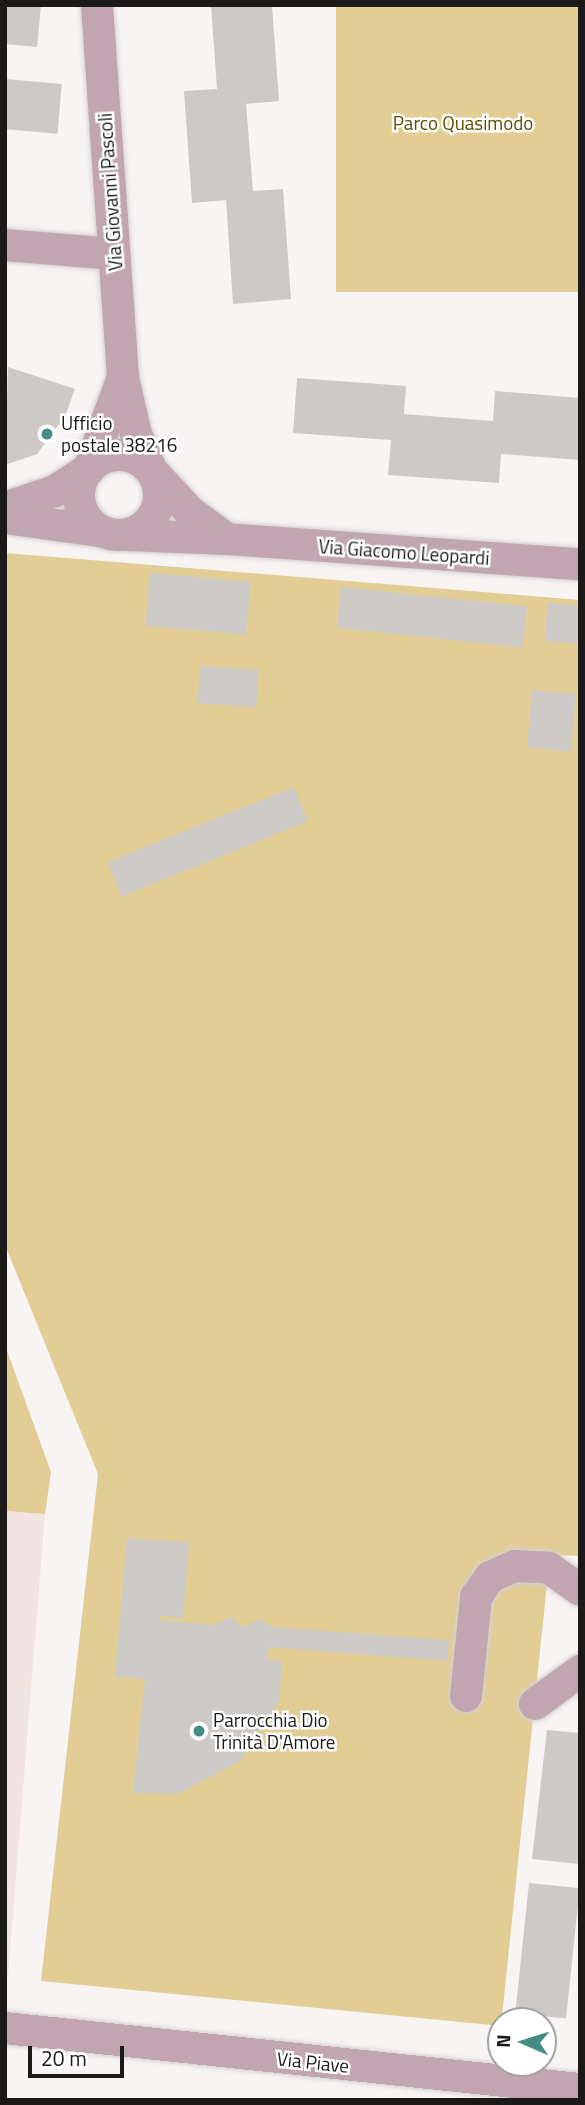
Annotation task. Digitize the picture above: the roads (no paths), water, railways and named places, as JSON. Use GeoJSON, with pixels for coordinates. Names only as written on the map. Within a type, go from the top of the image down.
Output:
{"type":"FeatureCollection","features":[{"type":"Feature","properties":{"kind":"street","name":"Via Giovanni Pascoli"},"geometry":{"type":"LineString","coordinates":[[97,5],[122,378],[136,434],[151,470]]}},
{"type":"Feature","properties":{"kind":"street"},"geometry":{"type":"LineString","coordinates":[[5,245],[114,254]]}},
{"type":"Feature","properties":{"kind":"street","name":"Via Giovanni Pascoli"},"geometry":{"type":"LineString","coordinates":[[89,468],[122,378]]}},
{"type":"Feature","properties":{"kind":"street"},"geometry":{"type":"LineString","coordinates":[[5,508],[55,491],[114,455],[141,461],[190,512],[227,539]]}},
{"type":"Feature","properties":{"kind":"street"},"geometry":{"type":"LineString","coordinates":[[89,468],[80,488],[81,508],[113,533],[140,531],[157,510],[158,483],[151,470]]}},
{"type":"Feature","properties":{"kind":"street","name":"Via Giacomo Leopardi"},"geometry":{"type":"LineString","coordinates":[[5,518],[113,533],[580,564]]}},
{"type":"Feature","properties":{"kind":"street"},"geometry":{"type":"LineString","coordinates":[[466,1696],[476,1597],[490,1577],[515,1566],[549,1568],[580,1590]]}},
{"type":"Feature","properties":{"kind":"street"},"geometry":{"type":"LineString","coordinates":[[535,1704],[580,1671]]}},
{"type":"Feature","properties":{"kind":"street","name":"Via Piave"},"geometry":{"type":"LineString","coordinates":[[5,2028],[453,2089],[580,2089]]}},
{"type":"Feature","properties":{"kind":"place","name":"Ufficio postale 38216"},"geometry":{"type":"Point","coordinates":[47,434]}},
{"type":"Feature","properties":{"kind":"place","name":"Parrocchia Dio Trinità D'Amore"},"geometry":{"type":"Point","coordinates":[199,1731]}},
{"type":"Feature","properties":{"kind":"park label","name":"Parco Quasimodo"},"geometry":{"type":"Point","coordinates":[463,123]}}]}
